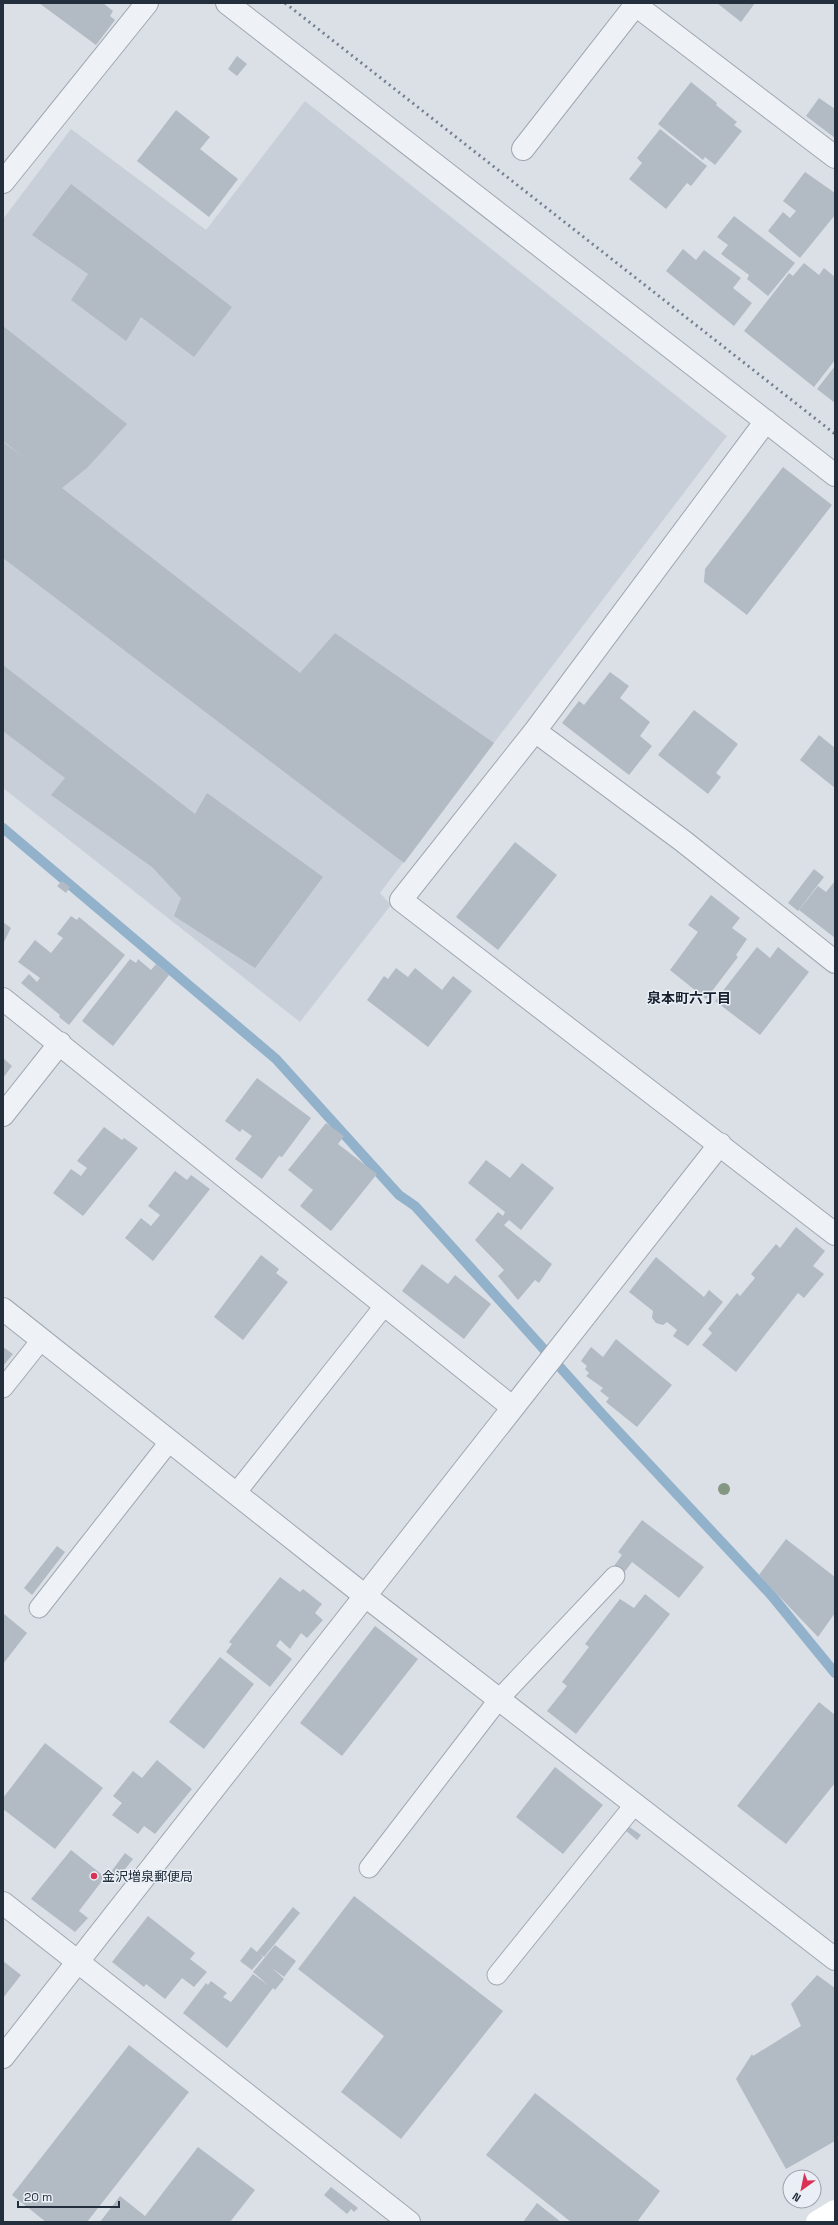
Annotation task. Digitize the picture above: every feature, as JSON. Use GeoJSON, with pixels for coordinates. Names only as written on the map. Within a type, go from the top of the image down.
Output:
{"type":"FeatureCollection","features":[{"type":"Feature","properties":{"kind":"main road"},"geometry":{"type":"LineString","coordinates":[[817,2222],[835,2211]]}},
{"type":"Feature","properties":{"kind":"street"},"geometry":{"type":"LineString","coordinates":[[3,182],[147,3]]}},
{"type":"Feature","properties":{"kind":"street"},"geometry":{"type":"LineString","coordinates":[[227,3],[835,475]]}},
{"type":"Feature","properties":{"kind":"street"},"geometry":{"type":"LineString","coordinates":[[523,149],[635,4],[835,157]]}},
{"type":"Feature","properties":{"kind":"street"},"geometry":{"type":"LineString","coordinates":[[766,420],[535,731],[402,900],[835,1234]]}},
{"type":"Feature","properties":{"kind":"street"},"geometry":{"type":"LineString","coordinates":[[535,731],[683,841],[835,962]]}},
{"type":"Feature","properties":{"kind":"street"},"geometry":{"type":"LineString","coordinates":[[3,999],[60,1043],[512,1407]]}},
{"type":"Feature","properties":{"kind":"street"},"geometry":{"type":"LineString","coordinates":[[3,1115],[60,1043]]}},
{"type":"Feature","properties":{"kind":"street"},"geometry":{"type":"LineString","coordinates":[[3,2057],[364,1595],[720,1144]]}},
{"type":"Feature","properties":{"kind":"street"},"geometry":{"type":"LineString","coordinates":[[3,1309],[364,1595],[833,1955]]}},
{"type":"Feature","properties":{"kind":"street"},"geometry":{"type":"LineString","coordinates":[[3,1903],[409,2222]]}},
{"type":"Feature","properties":{"kind":"lane"},"geometry":{"type":"LineString","coordinates":[[236,1493],[385,1305]]}},
{"type":"Feature","properties":{"kind":"lane"},"geometry":{"type":"LineString","coordinates":[[3,1388],[42,1339]]}},
{"type":"Feature","properties":{"kind":"lane"},"geometry":{"type":"LineString","coordinates":[[39,1608],[170,1441]]}},
{"type":"Feature","properties":{"kind":"lane"},"geometry":{"type":"LineString","coordinates":[[369,1868],[499,1699],[615,1576]]}},
{"type":"Feature","properties":{"kind":"lane"},"geometry":{"type":"LineString","coordinates":[[497,1975],[635,1804]]}},
{"type":"Feature","properties":{"kind":"shaded area"},"geometry":{"type":"Polygon","coordinates":[[[305,101],[727,436],[380,893],[391,905],[300,1022],[3,788],[3,219],[71,129],[206,230],[305,101]]]}},
{"type":"Feature","properties":{"kind":"building"},"geometry":{"type":"Polygon","coordinates":[[[39,3],[103,3],[113,11],[110,16],[115,20],[96,45],[39,3]]]}},
{"type":"Feature","properties":{"kind":"building"},"geometry":{"type":"Polygon","coordinates":[[[717,3],[755,3],[741,22],[717,3]]]}},
{"type":"Feature","properties":{"kind":"building"},"geometry":{"type":"Polygon","coordinates":[[[237,56],[247,64],[237,76],[228,69],[237,56]]]}},
{"type":"Feature","properties":{"kind":"building"},"geometry":{"type":"Polygon","coordinates":[[[691,82],[717,103],[716,105],[737,122],[734,125],[742,131],[715,165],[705,157],[703,160],[658,124],[691,82]]]}},
{"type":"Feature","properties":{"kind":"building"},"geometry":{"type":"Polygon","coordinates":[[[819,98],[835,109],[835,138],[806,116],[819,98]]]}},
{"type":"Feature","properties":{"kind":"building"},"geometry":{"type":"Polygon","coordinates":[[[176,110],[210,137],[200,149],[238,179],[209,217],[137,161],[176,110]]]}},
{"type":"Feature","properties":{"kind":"building"},"geometry":{"type":"Polygon","coordinates":[[[660,129],[707,166],[691,186],[687,183],[666,209],[629,179],[642,163],[637,158],[660,129]]]}},
{"type":"Feature","properties":{"kind":"building"},"geometry":{"type":"Polygon","coordinates":[[[805,172],[835,193],[835,215],[800,258],[768,231],[783,212],[790,218],[796,211],[783,201],[805,172]]]}},
{"type":"Feature","properties":{"kind":"building"},"geometry":{"type":"Polygon","coordinates":[[[71,184],[232,307],[194,357],[141,317],[126,341],[71,300],[88,274],[32,235],[71,184]]]}},
{"type":"Feature","properties":{"kind":"building"},"geometry":{"type":"Polygon","coordinates":[[[734,216],[795,263],[768,296],[747,279],[749,275],[721,254],[728,245],[717,237],[734,216]]]}},
{"type":"Feature","properties":{"kind":"building"},"geometry":{"type":"Polygon","coordinates":[[[683,249],[696,260],[704,250],[741,278],[733,288],[752,303],[734,326],[666,271],[683,249]]]}},
{"type":"Feature","properties":{"kind":"building"},"geometry":{"type":"Polygon","coordinates":[[[804,263],[819,275],[824,268],[835,277],[835,360],[814,387],[744,331],[789,273],[793,276],[804,263]]]}},
{"type":"Feature","properties":{"kind":"building"},"geometry":{"type":"Polygon","coordinates":[[[3,326],[127,424],[87,468],[62,488],[300,673],[335,633],[494,743],[404,863],[3,558],[3,442],[25,458],[3,441],[3,326]]]}},
{"type":"Feature","properties":{"kind":"building"},"geometry":{"type":"Polygon","coordinates":[[[835,366],[835,403],[817,389],[835,366]]]}},
{"type":"Feature","properties":{"kind":"building"},"geometry":{"type":"Polygon","coordinates":[[[783,467],[832,505],[747,615],[704,582],[705,569],[783,467]]]}},
{"type":"Feature","properties":{"kind":"building"},"geometry":{"type":"Polygon","coordinates":[[[3,665],[195,814],[207,793],[323,877],[255,968],[174,916],[181,898],[152,867],[51,795],[65,778],[3,731],[3,665]]]}},
{"type":"Feature","properties":{"kind":"building"},"geometry":{"type":"Polygon","coordinates":[[[610,672],[629,686],[620,698],[650,722],[640,736],[652,746],[629,775],[562,723],[579,701],[584,705],[610,672]]]}},
{"type":"Feature","properties":{"kind":"building"},"geometry":{"type":"Polygon","coordinates":[[[694,710],[738,744],[716,773],[721,777],[708,794],[658,755],[694,710]]]}},
{"type":"Feature","properties":{"kind":"building"},"geometry":{"type":"Polygon","coordinates":[[[819,735],[835,748],[835,788],[800,760],[819,735]]]}},
{"type":"Feature","properties":{"kind":"building"},"geometry":{"type":"Polygon","coordinates":[[[515,842],[557,875],[498,950],[456,917],[515,842]]]}},
{"type":"Feature","properties":{"kind":"building"},"geometry":{"type":"Polygon","coordinates":[[[814,869],[824,877],[798,911],[788,903],[814,869]]]}},
{"type":"Feature","properties":{"kind":"building"},"geometry":{"type":"Polygon","coordinates":[[[62,881],[70,887],[66,893],[57,886],[62,881]]]}},
{"type":"Feature","properties":{"kind":"building"},"geometry":{"type":"Polygon","coordinates":[[[835,881],[835,938],[799,910],[818,886],[826,892],[835,881]]]}},
{"type":"Feature","properties":{"kind":"building"},"geometry":{"type":"Polygon","coordinates":[[[711,895],[740,918],[732,928],[747,939],[736,955],[738,957],[706,999],[670,970],[698,932],[688,925],[711,895]]]}},
{"type":"Feature","properties":{"kind":"building"},"geometry":{"type":"Polygon","coordinates":[[[71,916],[77,920],[79,917],[125,955],[69,1025],[59,1017],[60,1015],[21,983],[29,974],[37,982],[40,978],[18,962],[35,940],[51,953],[63,938],[57,934],[71,916]]]}},
{"type":"Feature","properties":{"kind":"building"},"geometry":{"type":"Polygon","coordinates":[[[3,922],[11,928],[3,944],[3,922]]]}},
{"type":"Feature","properties":{"kind":"building"},"geometry":{"type":"Polygon","coordinates":[[[757,947],[770,958],[778,947],[809,972],[760,1035],[715,1001],[757,947]]]}},
{"type":"Feature","properties":{"kind":"building"},"geometry":{"type":"Polygon","coordinates":[[[130,959],[136,963],[138,959],[151,970],[156,964],[169,975],[113,1046],[82,1021],[130,959]]]}},
{"type":"Feature","properties":{"kind":"building"},"geometry":{"type":"Polygon","coordinates":[[[396,968],[408,977],[415,968],[442,990],[453,976],[472,991],[428,1047],[367,1000],[384,976],[388,979],[396,968]]]}},
{"type":"Feature","properties":{"kind":"building"},"geometry":{"type":"Polygon","coordinates":[[[3,1058],[12,1066],[3,1078],[3,1058]]]}},
{"type":"Feature","properties":{"kind":"building"},"geometry":{"type":"Polygon","coordinates":[[[257,1078],[311,1118],[282,1157],[279,1156],[262,1179],[235,1159],[252,1136],[242,1129],[240,1132],[225,1121],[257,1078]]]}},
{"type":"Feature","properties":{"kind":"building"},"geometry":{"type":"Polygon","coordinates":[[[326,1123],[344,1136],[338,1144],[377,1174],[331,1231],[300,1206],[313,1190],[288,1170],[326,1123]]]}},
{"type":"Feature","properties":{"kind":"building"},"geometry":{"type":"Polygon","coordinates":[[[104,1127],[122,1140],[124,1138],[138,1148],[83,1216],[53,1193],[71,1169],[81,1176],[87,1168],[77,1161],[104,1127]]]}},
{"type":"Feature","properties":{"kind":"building"},"geometry":{"type":"Polygon","coordinates":[[[486,1160],[510,1178],[522,1163],[554,1188],[521,1230],[509,1220],[504,1225],[552,1264],[539,1283],[535,1280],[518,1300],[498,1276],[504,1270],[475,1240],[498,1212],[503,1216],[505,1212],[468,1183],[486,1160]]]}},
{"type":"Feature","properties":{"kind":"building"},"geometry":{"type":"Polygon","coordinates":[[[175,1171],[187,1180],[191,1175],[210,1189],[153,1261],[125,1238],[141,1218],[151,1226],[160,1215],[148,1206],[175,1171]]]}},
{"type":"Feature","properties":{"kind":"building"},"geometry":{"type":"Polygon","coordinates":[[[796,1227],[825,1251],[813,1266],[824,1274],[804,1298],[798,1293],[736,1372],[702,1345],[712,1333],[708,1329],[737,1293],[740,1296],[755,1278],[751,1274],[776,1244],[780,1248],[796,1227]]]}},
{"type":"Feature","properties":{"kind":"building"},"geometry":{"type":"Polygon","coordinates":[[[261,1255],[279,1269],[276,1273],[288,1282],[243,1340],[214,1317],[261,1255]]]}},
{"type":"Feature","properties":{"kind":"building"},"geometry":{"type":"Polygon","coordinates":[[[656,1257],[704,1297],[709,1290],[723,1302],[688,1346],[673,1336],[677,1330],[667,1322],[663,1325],[656,1323],[652,1318],[653,1311],[629,1292],[656,1257]]]}},
{"type":"Feature","properties":{"kind":"building"},"geometry":{"type":"Polygon","coordinates":[[[422,1264],[448,1284],[455,1275],[491,1304],[464,1339],[402,1291],[422,1264]]]}},
{"type":"Feature","properties":{"kind":"building"},"geometry":{"type":"Polygon","coordinates":[[[616,1339],[672,1385],[637,1427],[606,1402],[609,1398],[600,1391],[603,1388],[586,1376],[589,1373],[585,1369],[587,1366],[581,1361],[591,1347],[603,1357],[616,1339]]]}},
{"type":"Feature","properties":{"kind":"building"},"geometry":{"type":"Polygon","coordinates":[[[3,1347],[13,1354],[3,1366],[3,1347]]]}},
{"type":"Feature","properties":{"kind":"building"},"geometry":{"type":"Polygon","coordinates":[[[642,1520],[704,1567],[679,1598],[632,1562],[623,1574],[614,1566],[622,1555],[618,1552],[642,1520]]]}},
{"type":"Feature","properties":{"kind":"building"},"geometry":{"type":"Polygon","coordinates":[[[786,1539],[835,1577],[835,1613],[818,1637],[759,1575],[786,1539]]]}},
{"type":"Feature","properties":{"kind":"building"},"geometry":{"type":"Polygon","coordinates":[[[57,1546],[65,1552],[32,1595],[24,1588],[57,1546]]]}},
{"type":"Feature","properties":{"kind":"building"},"geometry":{"type":"Polygon","coordinates":[[[280,1577],[300,1592],[303,1589],[322,1604],[315,1613],[323,1620],[307,1638],[301,1633],[290,1649],[280,1640],[276,1646],[292,1659],[270,1687],[226,1652],[232,1644],[229,1642],[280,1577]]]}},
{"type":"Feature","properties":{"kind":"building"},"geometry":{"type":"Polygon","coordinates":[[[645,1594],[670,1614],[576,1734],[547,1711],[567,1686],[562,1682],[589,1647],[585,1644],[620,1599],[634,1608],[645,1594]]]}},
{"type":"Feature","properties":{"kind":"building"},"geometry":{"type":"Polygon","coordinates":[[[3,1613],[27,1633],[3,1664],[3,1613]]]}},
{"type":"Feature","properties":{"kind":"building"},"geometry":{"type":"Polygon","coordinates":[[[375,1626],[418,1659],[342,1756],[300,1723],[375,1626]]]}},
{"type":"Feature","properties":{"kind":"building"},"geometry":{"type":"Polygon","coordinates":[[[220,1657],[254,1684],[204,1749],[169,1722],[220,1657]]]}},
{"type":"Feature","properties":{"kind":"building"},"geometry":{"type":"Polygon","coordinates":[[[819,1702],[835,1715],[835,1783],[786,1844],[737,1806],[819,1702]]]}},
{"type":"Feature","properties":{"kind":"building"},"geometry":{"type":"Polygon","coordinates":[[[45,1743],[103,1788],[55,1849],[3,1809],[3,1798],[45,1743]]]}},
{"type":"Feature","properties":{"kind":"building"},"geometry":{"type":"Polygon","coordinates":[[[157,1760],[192,1789],[155,1834],[144,1826],[138,1834],[112,1815],[122,1803],[113,1796],[133,1771],[142,1778],[157,1760]]]}},
{"type":"Feature","properties":{"kind":"building"},"geometry":{"type":"Polygon","coordinates":[[[555,1767],[603,1805],[563,1854],[516,1817],[555,1767]]]}},
{"type":"Feature","properties":{"kind":"building"},"geometry":{"type":"Polygon","coordinates":[[[628,1826],[641,1835],[637,1840],[625,1830],[628,1826]]]}},
{"type":"Feature","properties":{"kind":"building"},"geometry":{"type":"Polygon","coordinates":[[[71,1850],[105,1877],[79,1911],[88,1918],[75,1932],[31,1899],[71,1850]]]}},
{"type":"Feature","properties":{"kind":"building"},"geometry":{"type":"Polygon","coordinates":[[[125,1853],[133,1859],[118,1878],[111,1872],[125,1853]]]}},
{"type":"Feature","properties":{"kind":"building"},"geometry":{"type":"Polygon","coordinates":[[[354,1896],[503,2011],[401,2139],[341,2092],[384,2036],[298,1969],[354,1896]]]}},
{"type":"Feature","properties":{"kind":"building"},"geometry":{"type":"Polygon","coordinates":[[[293,1907],[300,1913],[264,1957],[259,1953],[263,1957],[252,1970],[240,1961],[251,1947],[257,1952],[293,1907]]]}},
{"type":"Feature","properties":{"kind":"building"},"geometry":{"type":"Polygon","coordinates":[[[148,1916],[195,1953],[190,1959],[207,1972],[194,1987],[182,1978],[165,1999],[146,1984],[144,1987],[112,1962],[148,1916]]]}},
{"type":"Feature","properties":{"kind":"building"},"geometry":{"type":"Polygon","coordinates":[[[275,1945],[296,1961],[284,1977],[272,1968],[284,1979],[275,1990],[273,1988],[227,2048],[183,2013],[206,1983],[208,1985],[211,1981],[227,1993],[223,1997],[231,2002],[253,1974],[268,1985],[253,1972],[275,1945]]]}},
{"type":"Feature","properties":{"kind":"building"},"geometry":{"type":"Polygon","coordinates":[[[3,1961],[21,1975],[3,1998],[3,1961]]]}},
{"type":"Feature","properties":{"kind":"building"},"geometry":{"type":"Polygon","coordinates":[[[817,1975],[835,1988],[835,2141],[786,2169],[736,2079],[752,2054],[753,2056],[801,2026],[791,2004],[817,1975]]]}},
{"type":"Feature","properties":{"kind":"building"},"geometry":{"type":"Polygon","coordinates":[[[129,2045],[189,2092],[87,2222],[46,2222],[12,2195],[129,2045]]]}},
{"type":"Feature","properties":{"kind":"building"},"geometry":{"type":"Polygon","coordinates":[[[535,2093],[660,2191],[637,2222],[571,2222],[486,2155],[535,2093]]]}},
{"type":"Feature","properties":{"kind":"building"},"geometry":{"type":"Polygon","coordinates":[[[198,2147],[255,2190],[230,2222],[100,2222],[120,2196],[145,2216],[198,2147]]]}},
{"type":"Feature","properties":{"kind":"building"},"geometry":{"type":"Polygon","coordinates":[[[331,2187],[358,2208],[354,2212],[351,2209],[347,2214],[324,2195],[331,2187]]]}},
{"type":"Feature","properties":{"kind":"building"},"geometry":{"type":"Polygon","coordinates":[[[537,2203],[561,2222],[523,2222],[537,2203]]]}},
{"type":"Feature","properties":{"kind":"waterway"},"geometry":{"type":"LineString","coordinates":[[3,828],[276,1059],[399,1195],[415,1206],[603,1415],[772,1596],[835,1673]]}},
{"type":"Feature","properties":{"kind":"railway"},"geometry":{"type":"LineString","coordinates":[[285,3],[835,434]]}},
{"type":"Feature","properties":{"kind":"place","name":"金沢増泉郵便局"},"geometry":{"type":"Point","coordinates":[94,1876]}},
{"type":"Feature","properties":{"kind":"district","name":"泉本町六丁目"},"geometry":{"type":"Point","coordinates":[689,998]}}]}
